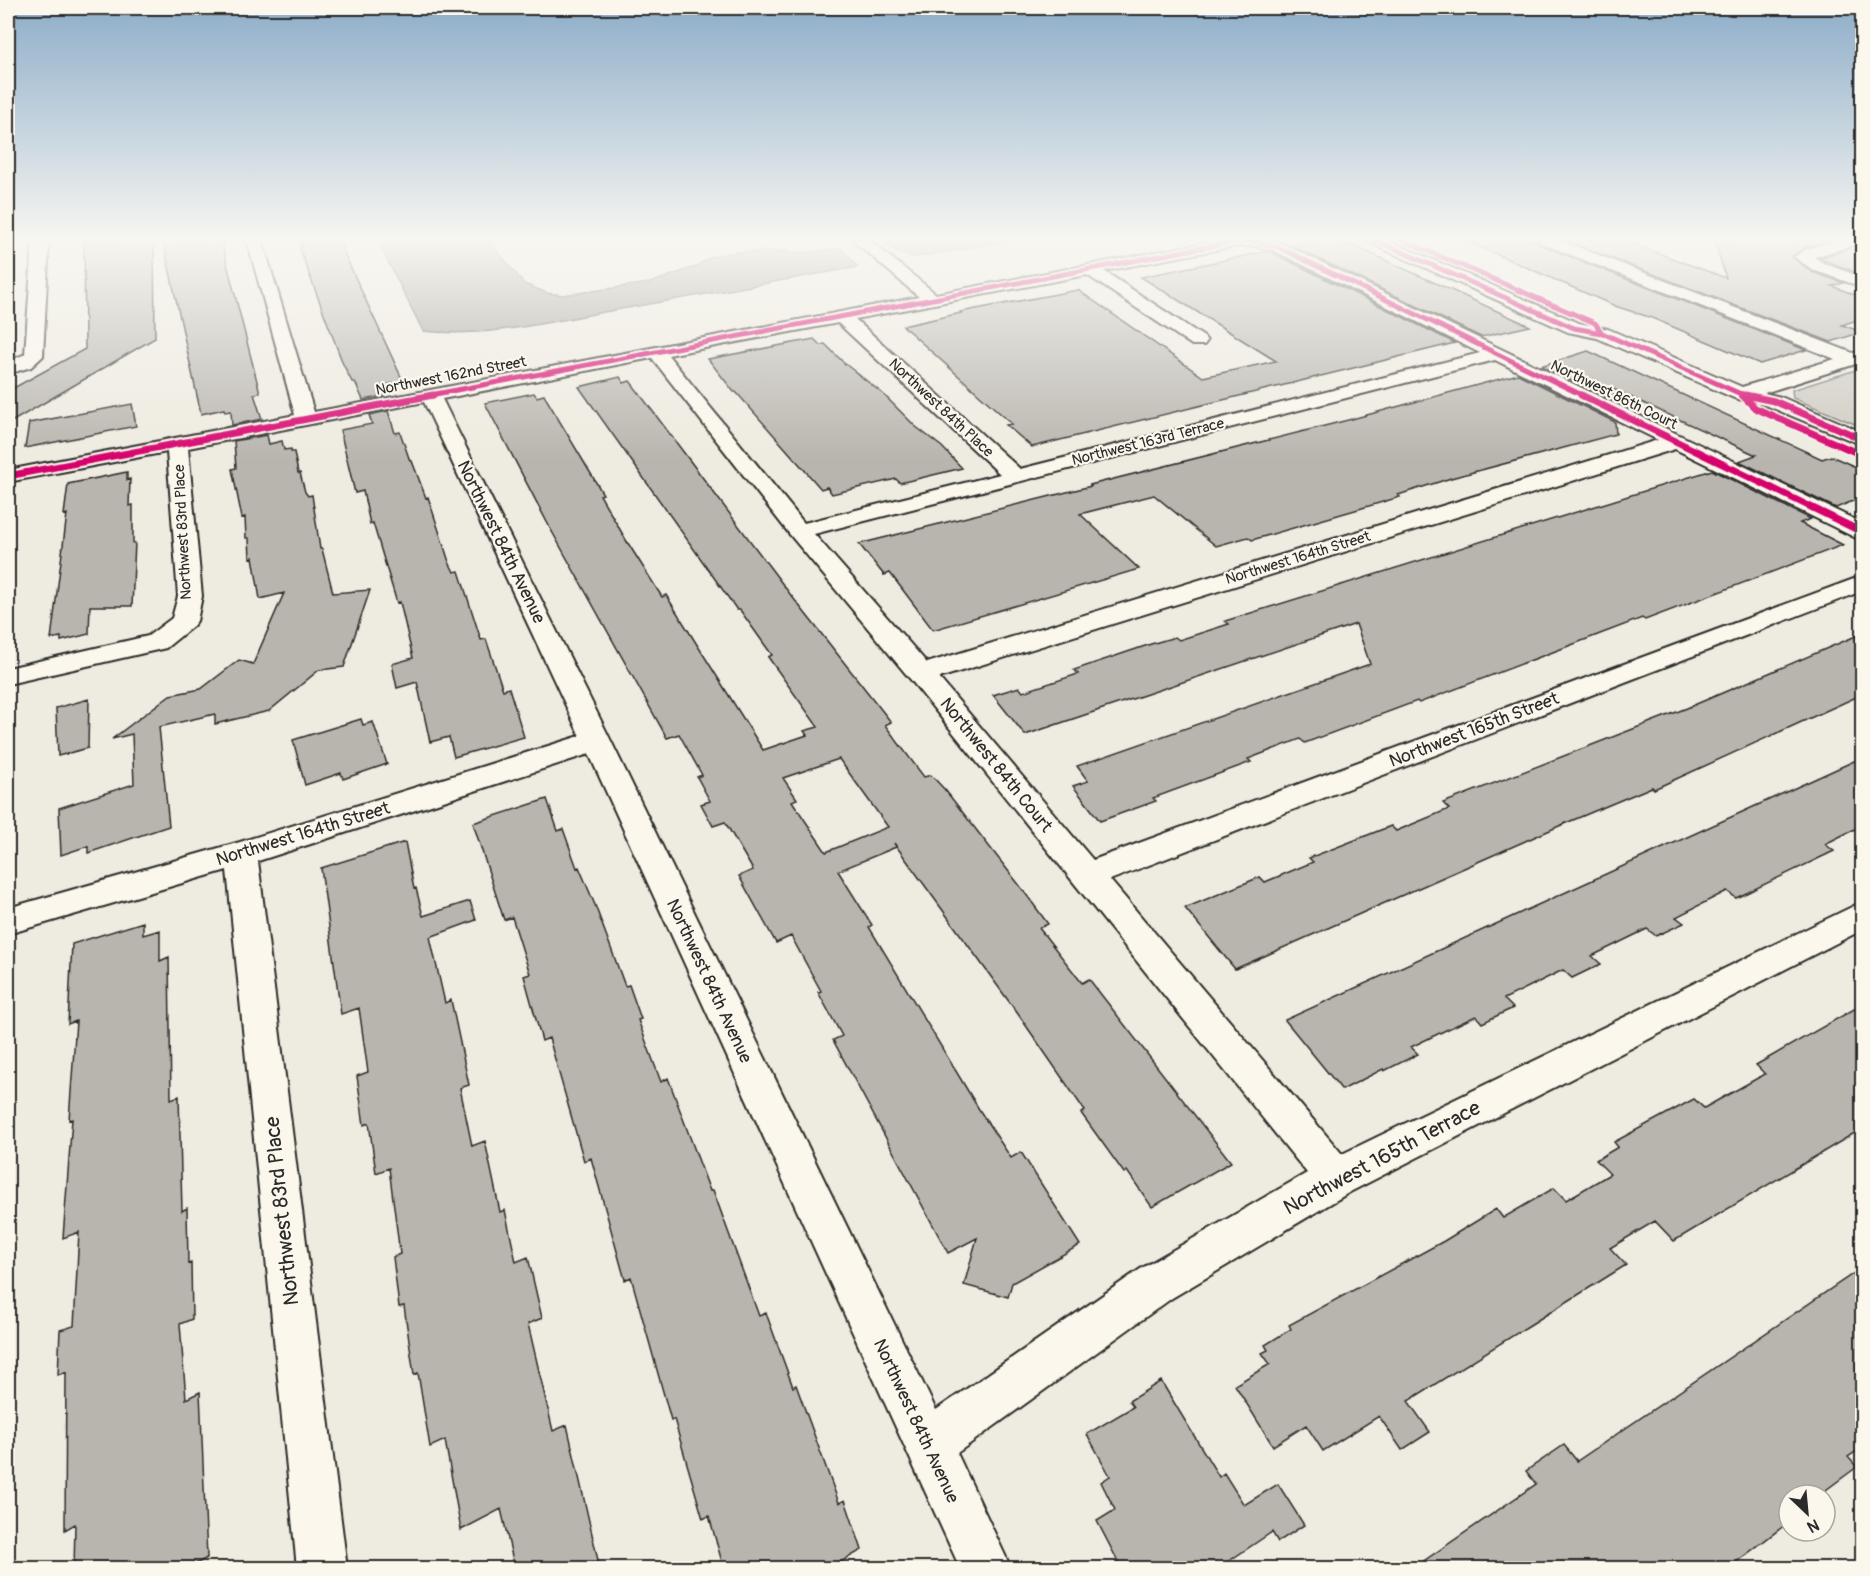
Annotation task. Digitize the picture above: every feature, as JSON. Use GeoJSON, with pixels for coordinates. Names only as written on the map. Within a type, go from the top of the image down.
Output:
{"type":"FeatureCollection","features":[{"type":"Feature","properties":{"kind":"street"},"geometry":{"type":"LineString","coordinates":[[16,365],[34,356],[38,314]]}},
{"type":"Feature","properties":{"kind":"street"},"geometry":{"type":"LineString","coordinates":[[275,314],[306,419]]}},
{"type":"Feature","properties":{"kind":"street","name":"Northwest 162nd Street"},"geometry":{"type":"LineString","coordinates":[[8,476],[854,314]]}},
{"type":"Feature","properties":{"kind":"street"},"geometry":{"type":"LineString","coordinates":[[1156,314],[1197,341]]}},
{"type":"Feature","properties":{"kind":"street","name":"Northwest 86th Court"},"geometry":{"type":"LineString","coordinates":[[1414,314],[1863,532]]}},
{"type":"Feature","properties":{"kind":"street"},"geometry":{"type":"LineString","coordinates":[[1541,314],[1574,328],[1602,333],[1741,394],[1774,401],[1863,439]]}},
{"type":"Feature","properties":{"kind":"street"},"geometry":{"type":"LineString","coordinates":[[1573,314],[1595,323],[1602,333]]}},
{"type":"Feature","properties":{"kind":"street"},"geometry":{"type":"LineString","coordinates":[[1741,314],[1857,357]]}},
{"type":"Feature","properties":{"kind":"street","name":"Northwest 84th Place"},"geometry":{"type":"LineString","coordinates":[[841,316],[1014,476]]}},
{"type":"Feature","properties":{"kind":"street","name":"Northwest 84th Court"},"geometry":{"type":"LineString","coordinates":[[656,352],[799,531],[921,674],[1336,1178]]}},
{"type":"Feature","properties":{"kind":"street","name":"Northwest 163rd Terrace"},"geometry":{"type":"LineString","coordinates":[[799,531],[1497,354]]}},
{"type":"Feature","properties":{"kind":"street"},"geometry":{"type":"LineString","coordinates":[[1741,394],[1857,357]]}},
{"type":"Feature","properties":{"kind":"street","name":"Northwest 84th Avenue"},"geometry":{"type":"LineString","coordinates":[[430,394],[597,741],[986,1569]]}},
{"type":"Feature","properties":{"kind":"street"},"geometry":{"type":"LineString","coordinates":[[1741,394],[1755,408],[1863,455]]}},
{"type":"Feature","properties":{"kind":"street","name":"Northwest 164th Street"},"geometry":{"type":"LineString","coordinates":[[921,674],[1675,442]]}},
{"type":"Feature","properties":{"kind":"street","name":"Northwest 83rd Place"},"geometry":{"type":"LineString","coordinates":[[8,676],[157,642],[184,621],[190,596],[177,443]]}},
{"type":"Feature","properties":{"kind":"street","name":"Northwest 165th Street"},"geometry":{"type":"LineString","coordinates":[[1086,876],[1863,583]]}},
{"type":"Feature","properties":{"kind":"street","name":"Northwest 164th Street"},"geometry":{"type":"LineString","coordinates":[[8,921],[241,854],[597,741]]}},
{"type":"Feature","properties":{"kind":"street","name":"Northwest 83rd Place"},"geometry":{"type":"LineString","coordinates":[[241,854],[322,1569]]}},
{"type":"Feature","properties":{"kind":"street","name":"Northwest 165th Terrace"},"geometry":{"type":"LineString","coordinates":[[927,1445],[1156,1283],[1336,1178],[1863,915]]}},
{"type":"Feature","properties":{"kind":"shaded area"},"geometry":{"type":"Polygon","coordinates":[[[414,314],[598,314],[494,331],[447,333],[423,331],[414,314]]]}},
{"type":"Feature","properties":{"kind":"shaded area"},"geometry":{"type":"Polygon","coordinates":[[[1862,368],[1862,427],[1793,398],[1792,390],[1862,368]]]}},
{"type":"Feature","properties":{"kind":"building"},"geometry":{"type":"Polygon","coordinates":[[[85,314],[155,314],[155,338],[8,424],[8,391],[85,349],[85,314]]]}},
{"type":"Feature","properties":{"kind":"building"},"geometry":{"type":"Polygon","coordinates":[[[179,314],[240,314],[260,393],[254,394],[262,419],[232,425],[231,411],[225,412],[224,409],[201,414],[179,314]]]}},
{"type":"Feature","properties":{"kind":"building"},"geometry":{"type":"Polygon","coordinates":[[[324,314],[372,314],[403,381],[381,386],[384,396],[363,400],[343,364],[324,314]]]}},
{"type":"Feature","properties":{"kind":"building"},"geometry":{"type":"Polygon","coordinates":[[[959,314],[1112,314],[1203,377],[1276,361],[1200,314],[1395,314],[1455,343],[1032,447],[1006,425],[1012,424],[903,326],[959,314]]]}},
{"type":"Feature","properties":{"kind":"building"},"geometry":{"type":"Polygon","coordinates":[[[1432,314],[1503,314],[1530,326],[1481,337],[1432,314]]]}},
{"type":"Feature","properties":{"kind":"building"},"geometry":{"type":"Polygon","coordinates":[[[1638,314],[1714,314],[1806,350],[1760,364],[1638,314]]]}},
{"type":"Feature","properties":{"kind":"building"},"geometry":{"type":"Polygon","coordinates":[[[1757,314],[1863,314],[1863,318],[1842,325],[1862,332],[1831,342],[1757,314]]]}},
{"type":"Feature","properties":{"kind":"building"},"geometry":{"type":"Polygon","coordinates":[[[814,339],[820,345],[825,344],[844,363],[882,393],[962,468],[900,483],[896,479],[832,494],[827,487],[821,489],[734,392],[708,359],[814,339]]]}},
{"type":"Feature","properties":{"kind":"building"},"geometry":{"type":"Polygon","coordinates":[[[1588,351],[1822,459],[1831,456],[1863,470],[1863,497],[1836,508],[1739,461],[1756,455],[1613,389],[1614,401],[1541,366],[1588,351]]]}},
{"type":"Feature","properties":{"kind":"building"},"geometry":{"type":"Polygon","coordinates":[[[1518,374],[1615,422],[1616,434],[1451,478],[1398,495],[1400,497],[1252,540],[1248,537],[1216,546],[1154,495],[1080,514],[1139,569],[933,630],[890,573],[884,575],[859,544],[1352,419],[1518,374]]]}},
{"type":"Feature","properties":{"kind":"building"},"geometry":{"type":"Polygon","coordinates":[[[620,377],[624,383],[630,381],[790,594],[891,722],[885,725],[924,777],[931,775],[946,791],[1020,886],[1048,924],[1039,928],[1082,983],[1089,979],[1231,1162],[1152,1207],[1127,1171],[1124,1173],[1081,1113],[1085,1111],[1018,1014],[894,843],[896,847],[838,871],[872,925],[869,927],[980,1111],[1011,1158],[1021,1152],[1080,1245],[1012,1283],[1008,1297],[964,1285],[977,1238],[948,1253],[833,1040],[842,1036],[818,992],[821,991],[791,936],[776,943],[739,876],[753,870],[725,822],[713,826],[701,804],[710,801],[697,777],[702,775],[679,734],[667,738],[550,528],[485,403],[534,393],[537,397],[544,395],[603,494],[600,495],[626,540],[662,597],[666,595],[763,750],[807,735],[804,731],[818,727],[768,657],[772,655],[740,610],[737,610],[579,387],[620,377]],[[839,759],[783,778],[797,799],[792,801],[826,852],[888,827],[839,759]]]}},
{"type":"Feature","properties":{"kind":"building"},"geometry":{"type":"Polygon","coordinates":[[[132,404],[136,426],[25,448],[29,423],[132,404]]]}},
{"type":"Feature","properties":{"kind":"building"},"geometry":{"type":"Polygon","coordinates":[[[388,411],[395,433],[400,432],[410,461],[412,461],[426,498],[428,497],[449,562],[454,572],[459,571],[481,640],[486,639],[503,690],[509,688],[524,737],[454,757],[449,737],[430,742],[417,682],[397,688],[392,664],[413,658],[400,602],[397,603],[373,523],[370,524],[363,491],[355,493],[340,430],[372,424],[369,415],[388,411]]]}},
{"type":"Feature","properties":{"kind":"building"},"geometry":{"type":"Polygon","coordinates":[[[267,435],[269,444],[282,441],[284,450],[291,449],[291,452],[294,452],[305,492],[308,496],[312,495],[320,549],[322,549],[333,593],[370,590],[344,667],[319,670],[269,711],[215,724],[215,714],[159,727],[169,826],[88,853],[88,846],[61,855],[59,808],[134,784],[132,734],[112,739],[170,695],[201,689],[239,660],[253,664],[284,593],[260,599],[253,557],[250,558],[249,538],[246,538],[245,517],[242,518],[232,469],[236,468],[234,441],[267,435]]]}},
{"type":"Feature","properties":{"kind":"building"},"geometry":{"type":"Polygon","coordinates":[[[1712,470],[1811,519],[1800,523],[1843,545],[1419,703],[1417,701],[1305,743],[1300,739],[1248,759],[1251,762],[1153,798],[1156,801],[1100,821],[1073,786],[1088,781],[1077,766],[1370,664],[1356,624],[1025,735],[993,695],[1019,687],[1023,692],[1078,674],[1074,670],[1151,644],[1175,637],[1179,640],[1229,624],[1225,621],[1712,470]]]}},
{"type":"Feature","properties":{"kind":"building"},"geometry":{"type":"Polygon","coordinates":[[[127,472],[127,480],[130,479],[129,506],[133,505],[133,543],[135,543],[132,606],[90,606],[89,634],[61,641],[61,637],[51,639],[67,514],[64,515],[68,484],[127,472]]]}},
{"type":"Feature","properties":{"kind":"building"},"geometry":{"type":"Polygon","coordinates":[[[1863,633],[1863,694],[1654,789],[1652,787],[1566,823],[1235,969],[1185,908],[1260,877],[1265,882],[1313,862],[1309,858],[1391,826],[1396,831],[1449,809],[1443,803],[1687,708],[1863,633]]]}},
{"type":"Feature","properties":{"kind":"building"},"geometry":{"type":"Polygon","coordinates":[[[89,699],[88,748],[58,756],[56,708],[89,699]]]}},
{"type":"Feature","properties":{"kind":"building"},"geometry":{"type":"Polygon","coordinates":[[[361,719],[363,725],[373,722],[387,764],[343,779],[341,773],[305,785],[293,740],[361,719]]]}},
{"type":"Feature","properties":{"kind":"building"},"geometry":{"type":"Polygon","coordinates":[[[1863,757],[1863,825],[1825,844],[1834,851],[1736,898],[1727,891],[1676,917],[1684,923],[1656,936],[1647,929],[1592,956],[1601,964],[1572,978],[1563,970],[1504,999],[1513,1008],[1482,1023],[1476,1016],[1411,1047],[1418,1054],[1384,1071],[1383,1069],[1342,1090],[1285,1020],[1863,757]]]}},
{"type":"Feature","properties":{"kind":"building"},"geometry":{"type":"Polygon","coordinates":[[[547,799],[558,831],[563,829],[577,868],[579,867],[595,905],[625,986],[629,985],[641,1019],[638,1020],[661,1082],[668,1078],[710,1191],[713,1190],[759,1316],[766,1313],[793,1387],[796,1385],[839,1503],[845,1500],[862,1550],[828,1569],[724,1569],[709,1516],[703,1519],[674,1419],[671,1420],[631,1277],[625,1280],[591,1158],[584,1161],[549,1038],[542,1041],[524,976],[530,974],[512,917],[504,920],[473,823],[547,799]]]}},
{"type":"Feature","properties":{"kind":"building"},"geometry":{"type":"Polygon","coordinates":[[[405,842],[414,889],[416,888],[423,916],[470,901],[476,920],[430,937],[445,1003],[451,1000],[469,1085],[460,1088],[472,1146],[485,1141],[500,1212],[505,1210],[516,1262],[528,1257],[542,1318],[528,1324],[553,1431],[567,1425],[600,1569],[515,1569],[501,1509],[461,1530],[445,1440],[430,1447],[418,1373],[414,1375],[404,1306],[399,1307],[393,1257],[400,1254],[389,1168],[376,1173],[369,1123],[364,1125],[357,1076],[368,1072],[359,1008],[341,1014],[321,868],[405,842]]]}},
{"type":"Feature","properties":{"kind":"building"},"geometry":{"type":"Polygon","coordinates":[[[143,922],[143,935],[160,930],[160,961],[169,957],[171,1099],[179,1096],[182,1211],[187,1208],[188,1264],[191,1263],[192,1319],[180,1324],[186,1399],[200,1392],[207,1558],[186,1569],[74,1569],[75,1524],[65,1530],[66,1372],[58,1375],[60,1330],[74,1326],[79,1232],[63,1238],[72,1119],[69,1120],[76,1021],[68,1024],[72,944],[143,922]]]}},
{"type":"Feature","properties":{"kind":"building"},"geometry":{"type":"Polygon","coordinates":[[[1863,1004],[1863,1128],[1674,1241],[1655,1221],[1610,1248],[1626,1265],[1408,1401],[1430,1432],[1402,1450],[1379,1416],[1323,1451],[1306,1425],[1273,1446],[1235,1385],[1270,1364],[1262,1353],[1268,1350],[1265,1345],[1291,1329],[1289,1325],[1444,1241],[1496,1209],[1503,1218],[1554,1188],[1566,1200],[1610,1174],[1596,1160],[1618,1147],[1614,1142],[1694,1099],[1704,1108],[1765,1074],[1756,1065],[1863,1004]]]}},
{"type":"Feature","properties":{"kind":"building"},"geometry":{"type":"Polygon","coordinates":[[[1863,1267],[1863,1447],[1848,1457],[1857,1467],[1835,1483],[1777,1483],[1777,1531],[1727,1569],[1412,1569],[1536,1484],[1526,1471],[1564,1445],[1577,1461],[1863,1267]]]}},
{"type":"Feature","properties":{"kind":"building"},"geometry":{"type":"Polygon","coordinates":[[[1161,1381],[1219,1477],[1224,1473],[1244,1505],[1278,1484],[1304,1525],[1278,1542],[1272,1532],[1217,1569],[1122,1569],[1097,1521],[1115,1510],[1101,1482],[1110,1476],[1087,1434],[1133,1407],[1129,1401],[1161,1381]]]}},
{"type":"Feature","properties":{"kind":"cycle path"},"geometry":{"type":"LineString","coordinates":[[8,476],[858,314]]}},
{"type":"Feature","properties":{"kind":"cycle path"},"geometry":{"type":"LineString","coordinates":[[1414,314],[1862,532]]}},
{"type":"Feature","properties":{"kind":"cycle path"},"geometry":{"type":"LineString","coordinates":[[1541,314],[1574,328],[1602,333],[1741,394],[1774,401],[1862,439]]}},
{"type":"Feature","properties":{"kind":"cycle path"},"geometry":{"type":"LineString","coordinates":[[1573,314],[1595,323],[1602,333]]}},
{"type":"Feature","properties":{"kind":"cycle path"},"geometry":{"type":"LineString","coordinates":[[1741,394],[1755,408],[1862,455]]}}]}
